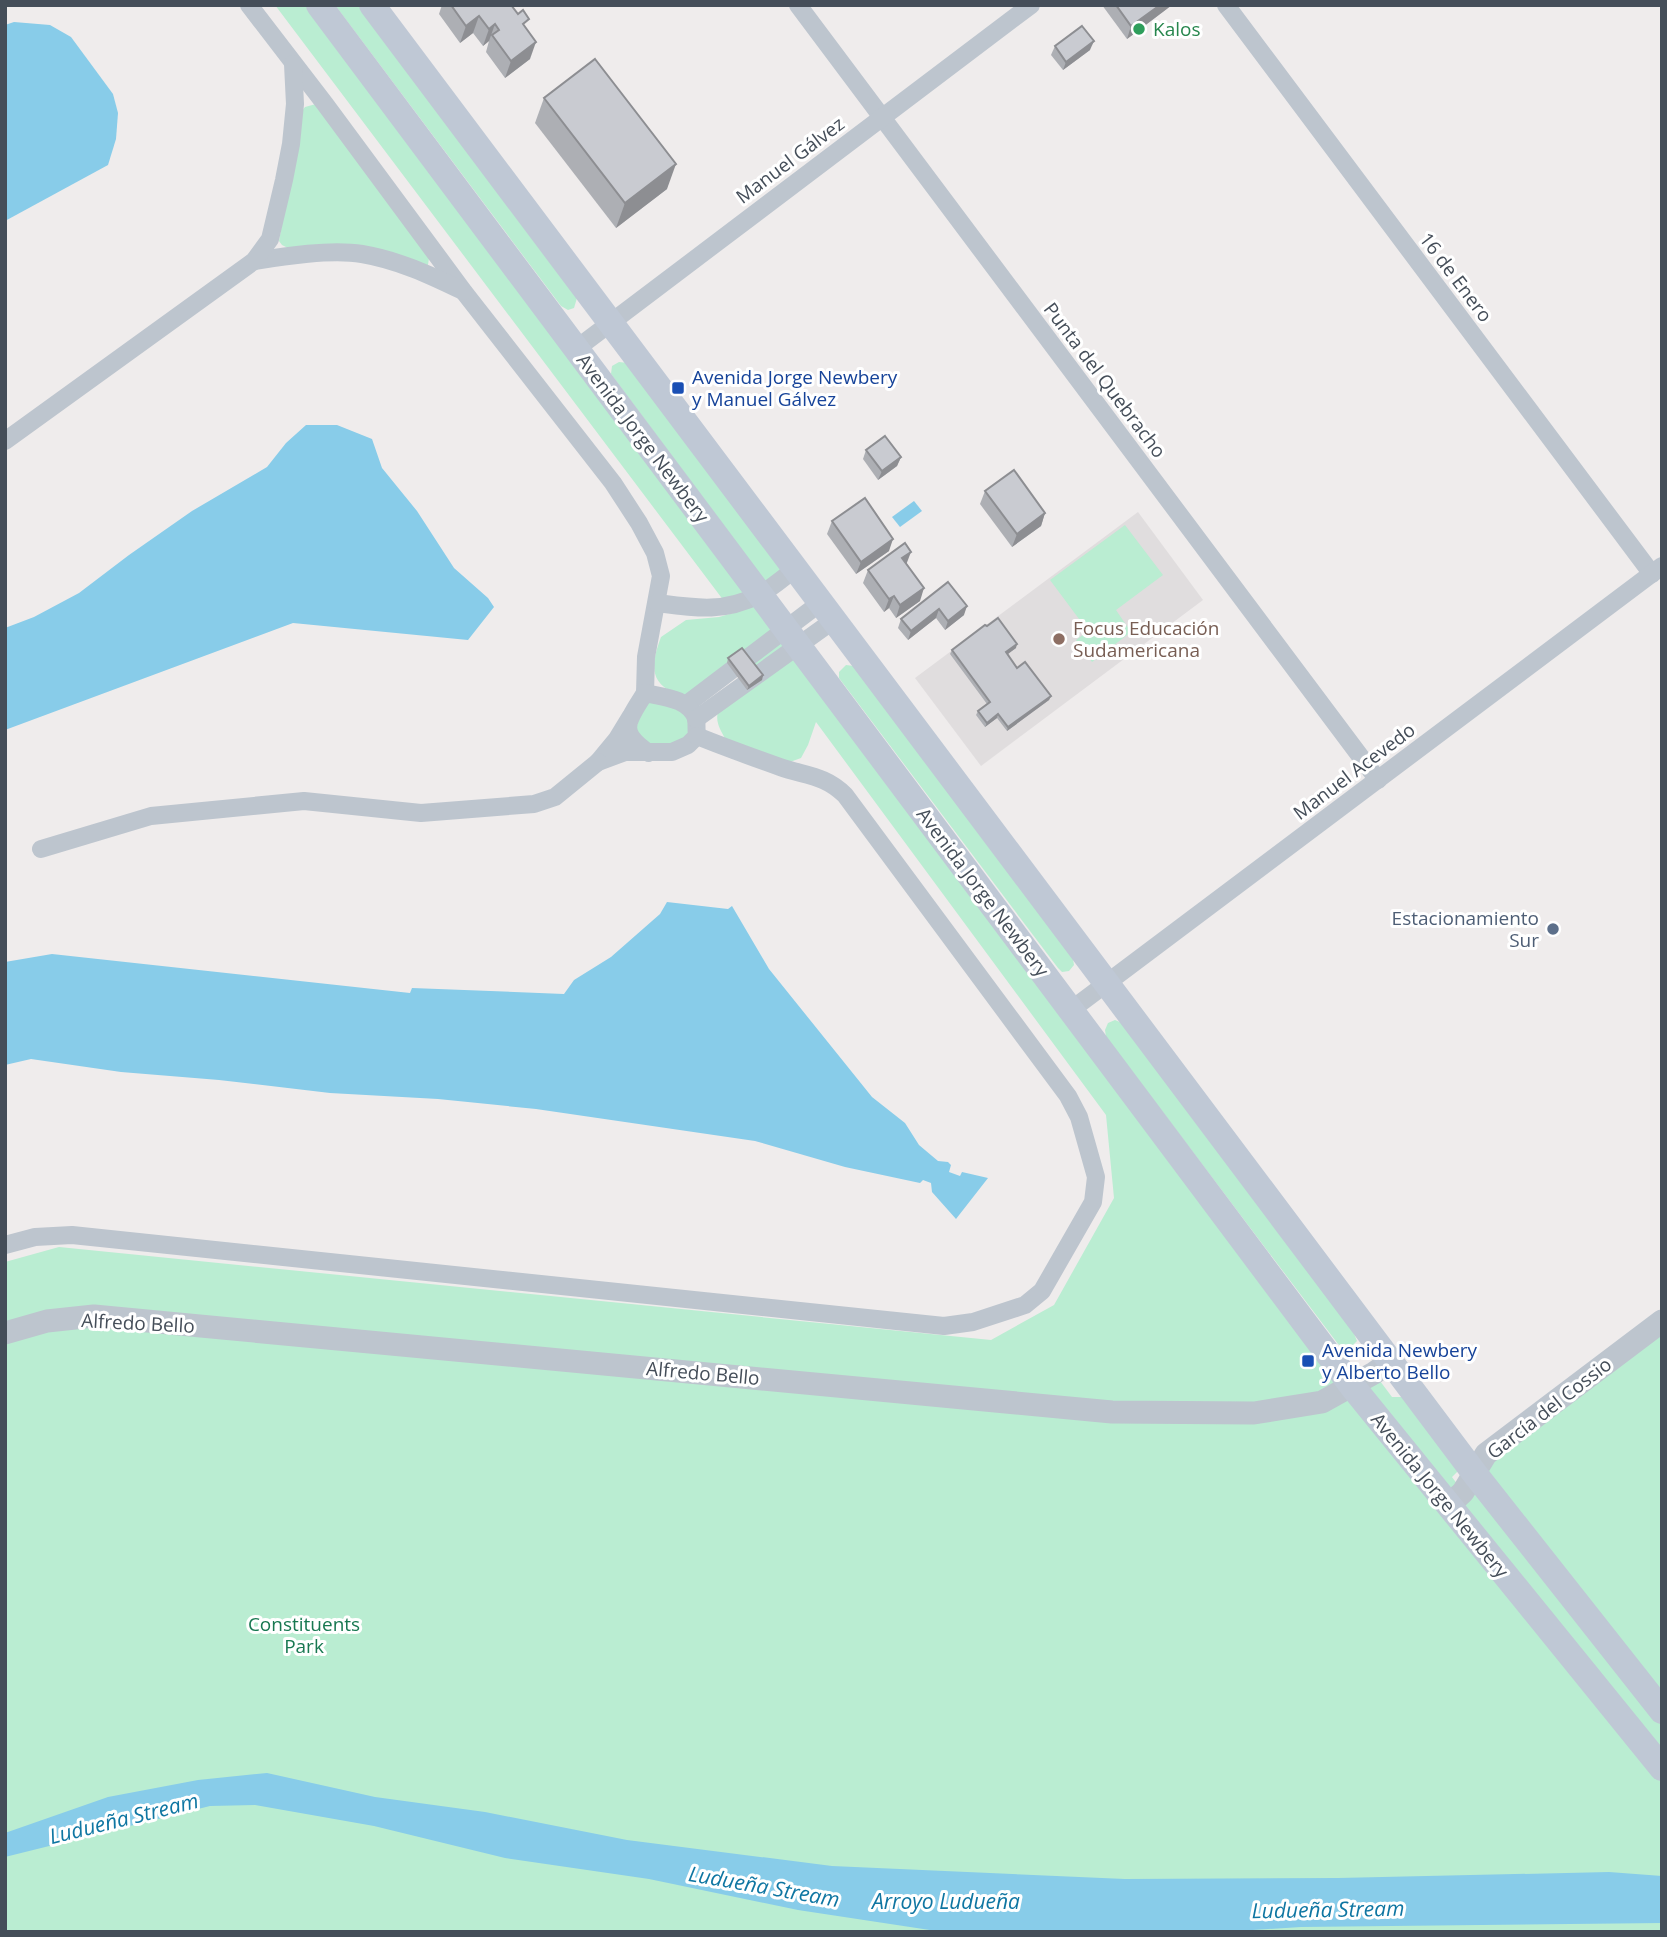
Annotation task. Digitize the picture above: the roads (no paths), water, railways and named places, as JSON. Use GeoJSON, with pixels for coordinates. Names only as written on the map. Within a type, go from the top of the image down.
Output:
{"type":"FeatureCollection","features":[{"type":"Feature","properties":{"kind":"main road","name":"Avenida Jorge Newbery"},"geometry":{"type":"LineString","coordinates":[[319,5],[1352,1386],[1662,1768]]}},
{"type":"Feature","properties":{"kind":"main road","name":"Avenida Jorge Newbery"},"geometry":{"type":"LineString","coordinates":[[372,5],[1390,1362],[1662,1711]]}},
{"type":"Feature","properties":{"kind":"street"},"geometry":{"type":"LineString","coordinates":[[41,849],[151,816],[304,801],[421,813],[534,804],[555,797],[598,762],[617,739],[645,693],[646,657],[661,576],[655,553],[639,523],[613,482],[464,292],[326,104],[249,5]]}},
{"type":"Feature","properties":{"kind":"street","name":"Punta del Quebracho"},"geometry":{"type":"LineString","coordinates":[[799,5],[1378,780]]}},
{"type":"Feature","properties":{"kind":"street","name":"Manuel Gálvez"},"geometry":{"type":"LineString","coordinates":[[576,349],[1031,5]]}},
{"type":"Feature","properties":{"kind":"street","name":"16 de Enero"},"geometry":{"type":"LineString","coordinates":[[1226,5],[1657,570]]}},
{"type":"Feature","properties":{"kind":"street"},"geometry":{"type":"LineString","coordinates":[[5,441],[254,261],[270,239],[284,180],[295,104],[293,64]]}},
{"type":"Feature","properties":{"kind":"street"},"geometry":{"type":"LineString","coordinates":[[254,261],[359,254],[403,265],[464,292]]}},
{"type":"Feature","properties":{"kind":"street"},"geometry":{"type":"LineString","coordinates":[[657,603],[703,609],[727,606],[760,594],[795,569]]}},
{"type":"Feature","properties":{"kind":"street","name":"Manuel Acevedo"},"geometry":{"type":"LineString","coordinates":[[1071,1010],[1657,570]]}},
{"type":"Feature","properties":{"kind":"street"},"geometry":{"type":"LineString","coordinates":[[598,762],[625,752],[672,752],[688,745],[693,720],[792,637],[827,612]]}},
{"type":"Feature","properties":{"kind":"street"},"geometry":{"type":"LineString","coordinates":[[5,1245],[35,1237],[72,1235],[944,1326],[973,1322],[1025,1305],[1042,1291],[1093,1202],[1096,1177],[1079,1117],[1068,1096],[836,785],[822,778],[785,768],[693,720],[672,698],[645,693]]}},
{"type":"Feature","properties":{"kind":"street"},"geometry":{"type":"LineString","coordinates":[[631,716],[628,731],[633,742],[649,753]]}},
{"type":"Feature","properties":{"kind":"street","name":"Alfredo Bello"},"geometry":{"type":"LineString","coordinates":[[5,1332],[47,1321],[94,1316],[1112,1412],[1254,1413],[1322,1402],[1390,1362]]}},
{"type":"Feature","properties":{"kind":"street","name":"García del Cossio"},"geometry":{"type":"LineString","coordinates":[[1448,1506],[1463,1492],[1486,1454],[1662,1321]]}},
{"type":"Feature","properties":{"kind":"water"},"geometry":{"type":"Polygon","coordinates":[[[14,22],[50,25],[71,37],[113,94],[118,113],[116,139],[108,165],[5,221],[5,25],[14,22]]]}},
{"type":"Feature","properties":{"kind":"water"},"geometry":{"type":"Polygon","coordinates":[[[306,425],[337,425],[372,439],[382,468],[417,511],[454,568],[488,598],[494,607],[468,640],[293,623],[5,730],[5,628],[34,617],[79,593],[192,511],[267,467],[286,443],[306,425]]]}},
{"type":"Feature","properties":{"kind":"water"},"geometry":{"type":"Polygon","coordinates":[[[914,501],[922,511],[900,527],[892,517],[914,501]]]}},
{"type":"Feature","properties":{"kind":"water"},"geometry":{"type":"Polygon","coordinates":[[[667,902],[728,909],[732,906],[769,969],[872,1097],[905,1123],[919,1145],[938,1161],[948,1162],[951,1165],[949,1172],[960,1176],[962,1172],[988,1178],[956,1219],[932,1192],[931,1183],[845,1167],[755,1141],[536,1109],[438,1099],[330,1093],[121,1072],[31,1059],[5,1065],[5,962],[52,954],[410,993],[412,988],[564,994],[574,980],[611,957],[660,914],[667,902]]]}},
{"type":"Feature","properties":{"kind":"water","name":"Arroyo Ludueña"},"geometry":{"type":"Polygon","coordinates":[[[267,1773],[375,1797],[485,1812],[627,1840],[832,1866],[1125,1879],[1609,1872],[1662,1876],[1662,1923],[1301,1927],[1221,1932],[943,1932],[798,1910],[649,1879],[505,1858],[374,1826],[255,1805],[210,1806],[5,1857],[5,1833],[108,1797],[198,1780],[267,1773]]]}},
{"type":"Feature","properties":{"kind":"place","name":"Kalos"},"geometry":{"type":"Point","coordinates":[1139,29]}},
{"type":"Feature","properties":{"kind":"place","name":"Avenida Jorge Newbery y Manuel Gálvez"},"geometry":{"type":"Point","coordinates":[678,388]}},
{"type":"Feature","properties":{"kind":"place","name":"Focus Educación Sudamericana"},"geometry":{"type":"Point","coordinates":[1059,639]}},
{"type":"Feature","properties":{"kind":"place","name":"Estacionamiento Sur"},"geometry":{"type":"Point","coordinates":[1553,929]}},
{"type":"Feature","properties":{"kind":"place","name":"Avenida Newbery y Alberto Bello"},"geometry":{"type":"Point","coordinates":[1308,1361]}},
{"type":"Feature","properties":{"kind":"park label","name":"Constituents Park"},"geometry":{"type":"Point","coordinates":[304,1635]}},
{"type":"Feature","properties":{"kind":"water label","name":"Ludueña Stream"},"geometry":{"type":"Point","coordinates":[124,1819]}},
{"type":"Feature","properties":{"kind":"water label","name":"Ludueña Stream"},"geometry":{"type":"Point","coordinates":[764,1887]}},
{"type":"Feature","properties":{"kind":"water label","name":"Ludueña Stream"},"geometry":{"type":"Point","coordinates":[1328,1910]}}]}
